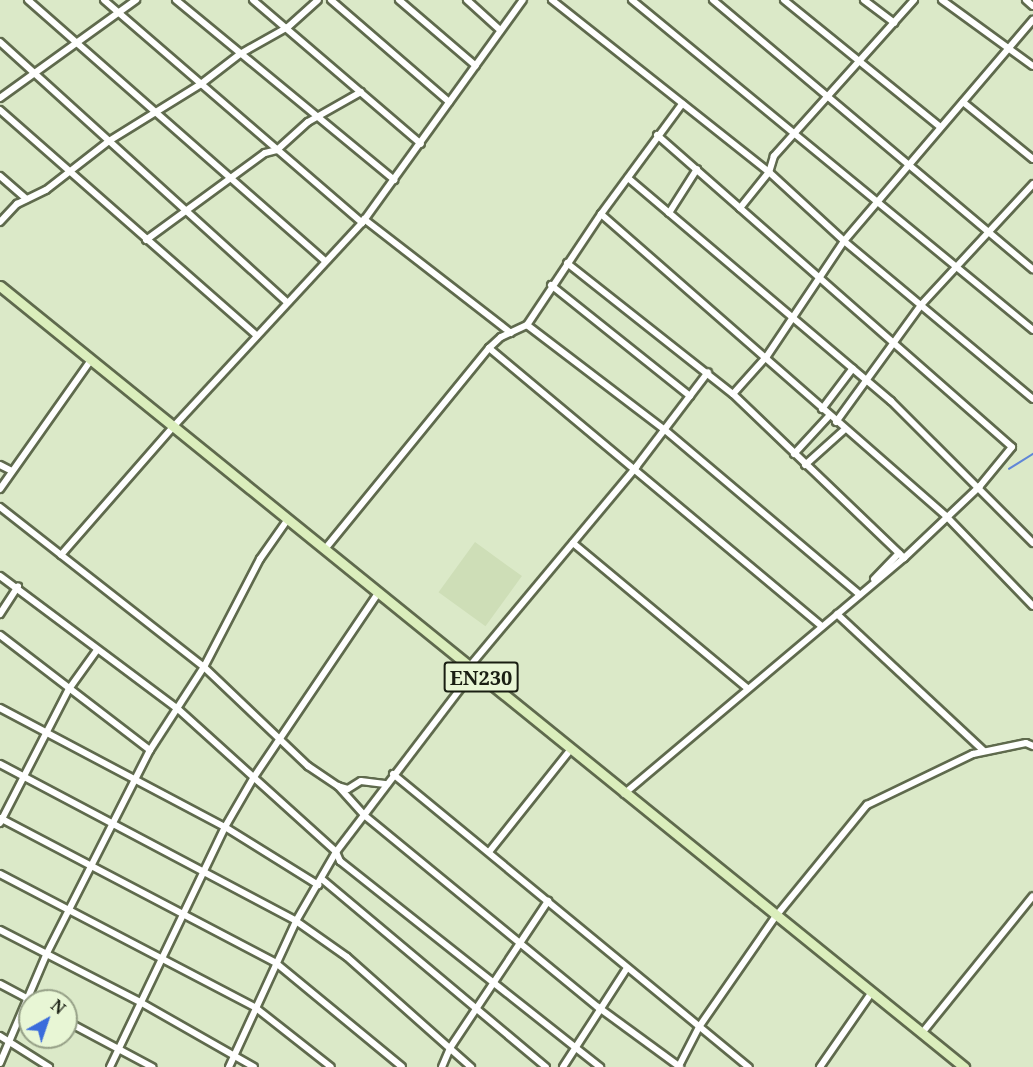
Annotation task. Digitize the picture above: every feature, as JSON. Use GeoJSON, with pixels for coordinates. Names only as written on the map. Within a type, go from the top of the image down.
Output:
{"type":"FeatureCollection","features":[{"type":"Feature","properties":{"kind":"main road","name":"EN230"},"geometry":{"type":"LineString","coordinates":[[0,286],[963,1067]]}},
{"type":"Feature","properties":{"kind":"street"},"geometry":{"type":"LineString","coordinates":[[28,0],[325,261]]}},
{"type":"Feature","properties":{"kind":"street"},"geometry":{"type":"LineString","coordinates":[[104,0],[277,150],[363,221],[511,333]]}},
{"type":"Feature","properties":{"kind":"street"},"geometry":{"type":"LineString","coordinates":[[0,98],[136,0]]}},
{"type":"Feature","properties":{"kind":"street"},"geometry":{"type":"LineString","coordinates":[[176,0],[318,120],[394,180]]}},
{"type":"Feature","properties":{"kind":"street"},"geometry":{"type":"LineString","coordinates":[[253,0],[288,27],[421,144]]}},
{"type":"Feature","properties":{"kind":"street"},"geometry":{"type":"LineString","coordinates":[[0,222],[26,199],[46,190],[69,170],[110,141],[158,113],[240,54],[288,27],[318,0]]}},
{"type":"Feature","properties":{"kind":"street"},"geometry":{"type":"LineString","coordinates":[[331,0],[449,102]]}},
{"type":"Feature","properties":{"kind":"street"},"geometry":{"type":"LineString","coordinates":[[399,0],[476,66]]}},
{"type":"Feature","properties":{"kind":"street"},"geometry":{"type":"LineString","coordinates":[[467,0],[500,30]]}},
{"type":"Feature","properties":{"kind":"street"},"geometry":{"type":"LineString","coordinates":[[62,555],[173,427],[363,221],[421,144],[523,0]]}},
{"type":"Feature","properties":{"kind":"street"},"geometry":{"type":"LineString","coordinates":[[552,0],[769,172],[844,241],[1033,399]]}},
{"type":"Feature","properties":{"kind":"street"},"geometry":{"type":"LineString","coordinates":[[632,0],[795,131],[1033,330]]}},
{"type":"Feature","properties":{"kind":"street"},"geometry":{"type":"LineString","coordinates":[[713,0],[1033,269]]}},
{"type":"Feature","properties":{"kind":"street"},"geometry":{"type":"LineString","coordinates":[[784,0],[939,126]]}},
{"type":"Feature","properties":{"kind":"street"},"geometry":{"type":"LineString","coordinates":[[864,0],[894,23]]}},
{"type":"Feature","properties":{"kind":"street"},"geometry":{"type":"LineString","coordinates":[[740,208],[769,172],[769,164],[795,131],[914,0]]}},
{"type":"Feature","properties":{"kind":"street"},"geometry":{"type":"LineString","coordinates":[[942,0],[1033,66]]}},
{"type":"Feature","properties":{"kind":"street"},"geometry":{"type":"LineString","coordinates":[[1026,0],[1033,6]]}},
{"type":"Feature","properties":{"kind":"street"},"geometry":{"type":"LineString","coordinates":[[733,394],[767,356],[793,319],[818,276],[844,241],[939,126],[963,102],[1033,20]]}},
{"type":"Feature","properties":{"kind":"street"},"geometry":{"type":"LineString","coordinates":[[0,42],[287,302]]}},
{"type":"Feature","properties":{"kind":"street"},"geometry":{"type":"LineString","coordinates":[[146,240],[265,153],[277,150],[308,122],[318,120],[361,92]]}},
{"type":"Feature","properties":{"kind":"street"},"geometry":{"type":"LineString","coordinates":[[963,102],[1033,159]]}},
{"type":"Feature","properties":{"kind":"street"},"geometry":{"type":"LineString","coordinates":[[325,549],[489,348],[527,325],[551,285],[657,135],[682,104]]}},
{"type":"Feature","properties":{"kind":"street"},"geometry":{"type":"LineString","coordinates":[[0,111],[257,336]]}},
{"type":"Feature","properties":{"kind":"street"},"geometry":{"type":"LineString","coordinates":[[624,794],[837,614],[980,486],[1011,453],[1010,443],[892,344],[657,135]]}},
{"type":"Feature","properties":{"kind":"street"},"geometry":{"type":"LineString","coordinates":[[669,213],[697,169]]}},
{"type":"Feature","properties":{"kind":"street"},"geometry":{"type":"LineString","coordinates":[[0,176],[26,199]]}},
{"type":"Feature","properties":{"kind":"street"},"geometry":{"type":"LineString","coordinates":[[628,178],[867,380],[980,486],[1033,543]]}},
{"type":"Feature","properties":{"kind":"street"},"geometry":{"type":"LineString","coordinates":[[836,422],[921,304],[1033,184]]}},
{"type":"Feature","properties":{"kind":"street"},"geometry":{"type":"LineString","coordinates":[[601,214],[767,356],[829,416],[946,516],[1033,606]]}},
{"type":"Feature","properties":{"kind":"street"},"geometry":{"type":"LineString","coordinates":[[567,263],[708,372],[901,556]]}},
{"type":"Feature","properties":{"kind":"street"},"geometry":{"type":"LineString","coordinates":[[551,285],[690,396]]}},
{"type":"Feature","properties":{"kind":"street"},"geometry":{"type":"LineString","coordinates":[[527,325],[665,430],[859,594]]}},
{"type":"Feature","properties":{"kind":"street"},"geometry":{"type":"LineString","coordinates":[[489,348],[636,468],[822,626]]}},
{"type":"Feature","properties":{"kind":"street"},"geometry":{"type":"LineString","coordinates":[[0,489],[91,360]]}},
{"type":"Feature","properties":{"kind":"street"},"geometry":{"type":"LineString","coordinates":[[822,409],[853,368]]}},
{"type":"Feature","properties":{"kind":"street"},"geometry":{"type":"LineString","coordinates":[[229,1067],[296,921],[321,882],[336,852],[472,669],[636,468],[708,372]]}},
{"type":"Feature","properties":{"kind":"street"},"geometry":{"type":"LineString","coordinates":[[794,454],[829,416]]}},
{"type":"Feature","properties":{"kind":"street"},"geometry":{"type":"LineString","coordinates":[[805,465],[844,429]]}},
{"type":"Feature","properties":{"kind":"street"},"geometry":{"type":"LineString","coordinates":[[0,465],[12,471]]}},
{"type":"Feature","properties":{"kind":"street"},"geometry":{"type":"LineString","coordinates":[[0,507],[204,667],[279,739],[338,786],[364,815],[520,940],[598,1007],[664,1058],[680,1066],[699,1027],[776,916],[867,805],[983,750],[1026,743],[1033,746]]}},
{"type":"Feature","properties":{"kind":"street"},"geometry":{"type":"LineString","coordinates":[[33,989],[48,953],[150,750],[204,667],[260,559],[288,519]]}},
{"type":"Feature","properties":{"kind":"street"},"geometry":{"type":"LineString","coordinates":[[573,543],[747,688]]}},
{"type":"Feature","properties":{"kind":"street"},"geometry":{"type":"LineString","coordinates":[[0,576],[18,586],[97,650],[178,710],[336,852],[340,861],[600,1067]]}},
{"type":"Feature","properties":{"kind":"street"},"geometry":{"type":"LineString","coordinates":[[0,614],[18,586]]}},
{"type":"Feature","properties":{"kind":"street"},"geometry":{"type":"LineString","coordinates":[[110,1067],[181,914],[225,827],[254,777],[378,593]]}},
{"type":"Feature","properties":{"kind":"street"},"geometry":{"type":"LineString","coordinates":[[837,614],[983,750]]}},
{"type":"Feature","properties":{"kind":"street"},"geometry":{"type":"LineString","coordinates":[[0,635],[150,750]]}},
{"type":"Feature","properties":{"kind":"street"},"geometry":{"type":"LineString","coordinates":[[97,650],[69,689],[1,820],[276,963],[402,1067]]}},
{"type":"Feature","properties":{"kind":"street"},"geometry":{"type":"LineString","coordinates":[[0,708],[134,782],[153,788],[225,827],[321,882],[546,1067]]}},
{"type":"Feature","properties":{"kind":"street"},"geometry":{"type":"LineString","coordinates":[[489,852],[570,750]]}},
{"type":"Feature","properties":{"kind":"street"},"geometry":{"type":"LineString","coordinates":[[0,764],[296,921],[347,957],[471,1067]]}},
{"type":"Feature","properties":{"kind":"street"},"geometry":{"type":"LineString","coordinates":[[393,774],[404,787],[435,807],[748,1067]]}},
{"type":"Feature","properties":{"kind":"street"},"geometry":{"type":"LineString","coordinates":[[338,786],[348,789],[361,781],[387,784]]}},
{"type":"Feature","properties":{"kind":"street"},"geometry":{"type":"LineString","coordinates":[[0,874],[256,1008],[331,1067]]}},
{"type":"Feature","properties":{"kind":"street"},"geometry":{"type":"LineString","coordinates":[[922,1033],[1033,896]]}},
{"type":"Feature","properties":{"kind":"street"},"geometry":{"type":"LineString","coordinates":[[442,1067],[450,1048],[548,901]]}},
{"type":"Feature","properties":{"kind":"street"},"geometry":{"type":"LineString","coordinates":[[0,930],[140,1002],[236,1054],[254,1067]]}},
{"type":"Feature","properties":{"kind":"street"},"geometry":{"type":"LineString","coordinates":[[563,1067],[598,1007],[627,968]]}},
{"type":"Feature","properties":{"kind":"street"},"geometry":{"type":"LineString","coordinates":[[0,984],[18,993]]}},
{"type":"Feature","properties":{"kind":"street"},"geometry":{"type":"LineString","coordinates":[[820,1067],[872,992]]}},
{"type":"Feature","properties":{"kind":"street"},"geometry":{"type":"LineString","coordinates":[[0,1063],[18,1027]]}},
{"type":"Feature","properties":{"kind":"street"},"geometry":{"type":"LineString","coordinates":[[78,1028],[152,1067]]}},
{"type":"Feature","properties":{"kind":"street"},"geometry":{"type":"LineString","coordinates":[[0,1036],[49,1067]]}},
{"type":"Feature","properties":{"kind":"shaded area"},"geometry":{"type":"Polygon","coordinates":[[[475,542],[522,576],[485,626],[439,592],[475,542]]]}},
{"type":"Feature","properties":{"kind":"waterway"},"geometry":{"type":"LineString","coordinates":[[1009,469],[1033,454]]}}]}
